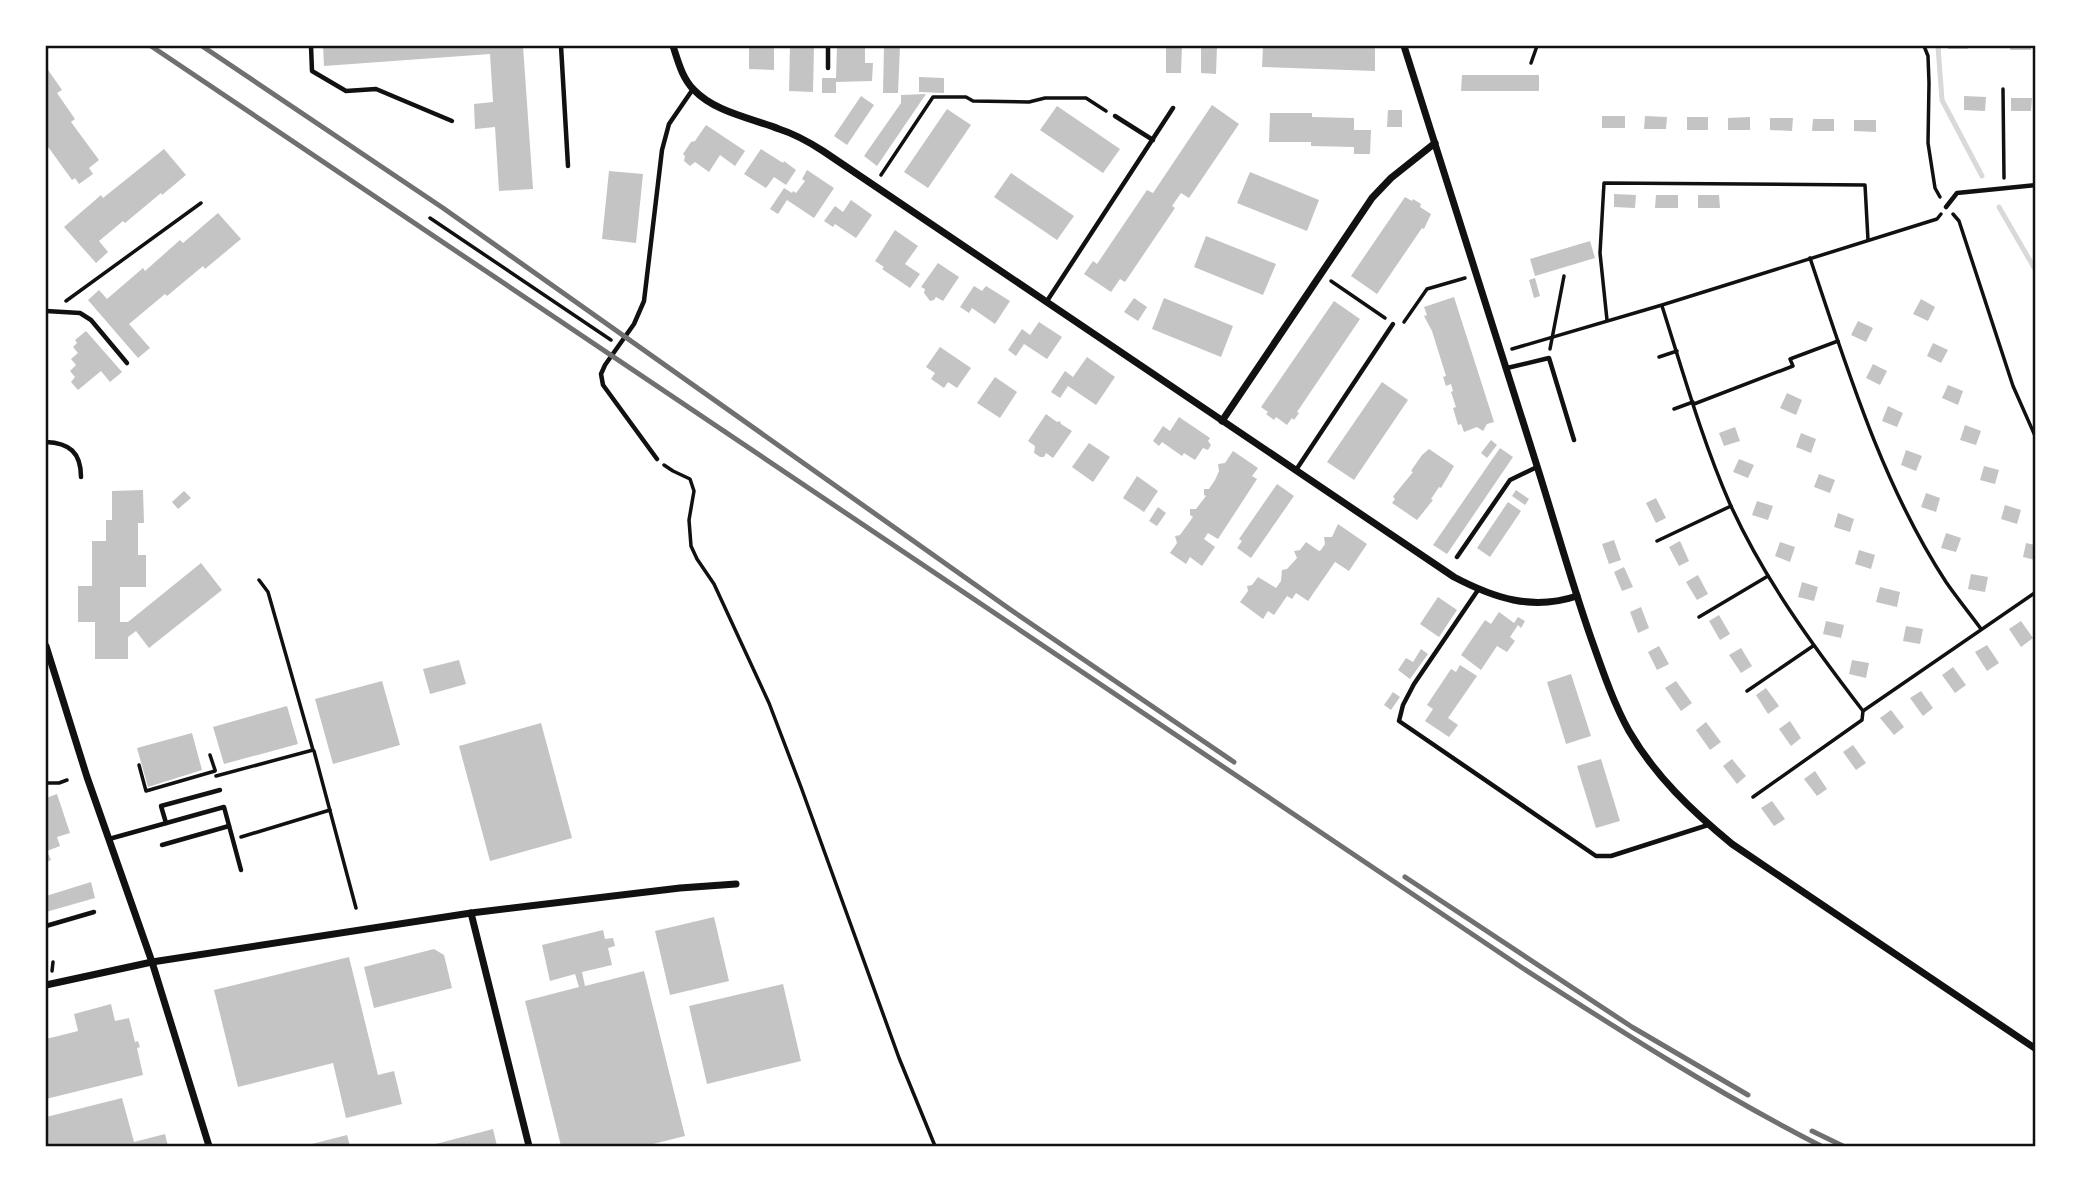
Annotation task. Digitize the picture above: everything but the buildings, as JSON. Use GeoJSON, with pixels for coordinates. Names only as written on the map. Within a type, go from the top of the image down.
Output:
{"type":"FeatureCollection","features":[{"type":"Feature","properties":{"kind":"street"},"geometry":{"type":"LineString","coordinates":[[673,46],[679,67],[693,89],[706,100],[802,138],[1047,301],[1428,561],[1478,590],[1508,600],[1545,604],[1577,596]]}},
{"type":"Feature","properties":{"kind":"street"},"geometry":{"type":"LineString","coordinates":[[1404,46],[1577,596],[1601,667],[1630,732],[1661,778],[1732,844],[2035,1049]]}},
{"type":"Feature","properties":{"kind":"street"},"geometry":{"type":"LineString","coordinates":[[1222,421],[1372,198],[1391,178],[1434,143]]}},
{"type":"Feature","properties":{"kind":"street"},"geometry":{"type":"LineString","coordinates":[[46,646],[152,962],[209,1146]]}},
{"type":"Feature","properties":{"kind":"street"},"geometry":{"type":"LineString","coordinates":[[46,985],[152,962],[471,913],[680,888],[736,884]]}},
{"type":"Feature","properties":{"kind":"street"},"geometry":{"type":"LineString","coordinates":[[471,913],[529,1146]]}},
{"type":"Feature","properties":{"kind":"lane"},"geometry":{"type":"LineString","coordinates":[[311,46],[312,71],[346,91],[376,89],[452,121]]}},
{"type":"Feature","properties":{"kind":"lane"},"geometry":{"type":"LineString","coordinates":[[561,46],[568,166]]}},
{"type":"Feature","properties":{"kind":"lane"},"geometry":{"type":"LineString","coordinates":[[828,46],[828,68]]}},
{"type":"Feature","properties":{"kind":"lane"},"geometry":{"type":"LineString","coordinates":[[657,459],[603,384],[601,374],[634,324],[644,301],[662,150],[669,124],[693,89]]}},
{"type":"Feature","properties":{"kind":"lane"},"geometry":{"type":"LineString","coordinates":[[1047,301],[1173,108]]}},
{"type":"Feature","properties":{"kind":"lane"},"geometry":{"type":"LineString","coordinates":[[1115,116],[1153,140]]}},
{"type":"Feature","properties":{"kind":"lane"},"geometry":{"type":"LineString","coordinates":[[1946,206],[1957,193],[2035,185]]}},
{"type":"Feature","properties":{"kind":"lane"},"geometry":{"type":"LineString","coordinates":[[46,311],[80,313],[91,320],[127,363]]}},
{"type":"Feature","properties":{"kind":"lane"},"geometry":{"type":"LineString","coordinates":[[1295,471],[1393,324]]}},
{"type":"Feature","properties":{"kind":"lane"},"geometry":{"type":"LineString","coordinates":[[1506,368],[1549,358],[1574,440]]}},
{"type":"Feature","properties":{"kind":"lane"},"geometry":{"type":"LineString","coordinates":[[46,442],[56,442],[72,449],[79,459],[81,477]]}},
{"type":"Feature","properties":{"kind":"lane"},"geometry":{"type":"LineString","coordinates":[[1457,557],[1510,480],[1538,467]]}},
{"type":"Feature","properties":{"kind":"lane"},"geometry":{"type":"LineString","coordinates":[[1478,590],[1414,684],[1403,705],[1399,721],[1596,856],[1611,856],[1708,824]]}},
{"type":"Feature","properties":{"kind":"lane"},"geometry":{"type":"LineString","coordinates":[[166,823],[161,806],[220,790]]}},
{"type":"Feature","properties":{"kind":"lane"},"geometry":{"type":"LineString","coordinates":[[109,839],[224,807],[240,870]]}},
{"type":"Feature","properties":{"kind":"lane"},"geometry":{"type":"LineString","coordinates":[[162,845],[229,826]]}},
{"type":"Feature","properties":{"kind":"lane"},"geometry":{"type":"LineString","coordinates":[[46,926],[94,912]]}},
{"type":"Feature","properties":{"kind":"path"},"geometry":{"type":"LineString","coordinates":[[1531,63],[1537,46]]}},
{"type":"Feature","properties":{"kind":"path"},"geometry":{"type":"LineString","coordinates":[[1924,46],[1928,56],[1928,143],[1934,188],[1959,220],[2009,374],[2035,438]]}},
{"type":"Feature","properties":{"kind":"path"},"geometry":{"type":"LineString","coordinates":[[2003,89],[2005,187]]}},
{"type":"Feature","properties":{"kind":"path"},"geometry":{"type":"LineString","coordinates":[[874,185],[933,97],[1029,103],[1045,97],[1086,98],[1115,116]]}},
{"type":"Feature","properties":{"kind":"path"},"geometry":{"type":"LineString","coordinates":[[1607,320],[1600,253],[1604,183],[1865,185],[1868,240]]}},
{"type":"Feature","properties":{"kind":"path"},"geometry":{"type":"LineString","coordinates":[[56,308],[201,203]]}},
{"type":"Feature","properties":{"kind":"path"},"geometry":{"type":"LineString","coordinates":[[1501,352],[1937,219],[1946,206]]}},
{"type":"Feature","properties":{"kind":"path"},"geometry":{"type":"LineString","coordinates":[[430,218],[619,345]]}},
{"type":"Feature","properties":{"kind":"path"},"geometry":{"type":"LineString","coordinates":[[1810,258],[1871,436],[1946,582],[1981,629]]}},
{"type":"Feature","properties":{"kind":"path"},"geometry":{"type":"LineString","coordinates":[[1320,274],[1400,328],[1427,289],[1478,275]]}},
{"type":"Feature","properties":{"kind":"path"},"geometry":{"type":"LineString","coordinates":[[1552,337],[1564,276]]}},
{"type":"Feature","properties":{"kind":"path"},"geometry":{"type":"LineString","coordinates":[[1662,305],[1693,403],[1731,506],[1768,576],[1813,646],[1863,711],[1862,720],[1753,797]]}},
{"type":"Feature","properties":{"kind":"path"},"geometry":{"type":"LineString","coordinates":[[1674,409],[1793,366],[1790,359],[1838,341]]}},
{"type":"Feature","properties":{"kind":"path"},"geometry":{"type":"LineString","coordinates":[[1659,357],[1677,351]]}},
{"type":"Feature","properties":{"kind":"path"},"geometry":{"type":"LineString","coordinates":[[657,459],[690,479],[694,491],[689,520],[691,546],[714,584],[769,703],[802,787],[899,1058],[935,1146]]}},
{"type":"Feature","properties":{"kind":"path"},"geometry":{"type":"LineString","coordinates":[[1657,541],[1731,506]]}},
{"type":"Feature","properties":{"kind":"path"},"geometry":{"type":"LineString","coordinates":[[1699,617],[1768,576]]}},
{"type":"Feature","properties":{"kind":"path"},"geometry":{"type":"LineString","coordinates":[[259,580],[268,592],[356,908]]}},
{"type":"Feature","properties":{"kind":"path"},"geometry":{"type":"LineString","coordinates":[[1863,711],[2035,592]]}},
{"type":"Feature","properties":{"kind":"path"},"geometry":{"type":"LineString","coordinates":[[1747,691],[1813,646]]}},
{"type":"Feature","properties":{"kind":"path"},"geometry":{"type":"LineString","coordinates":[[139,765],[146,791],[313,750]]}},
{"type":"Feature","properties":{"kind":"path"},"geometry":{"type":"LineString","coordinates":[[210,755],[220,790]]}},
{"type":"Feature","properties":{"kind":"path"},"geometry":{"type":"LineString","coordinates":[[46,783],[66,780]]}},
{"type":"Feature","properties":{"kind":"path"},"geometry":{"type":"LineString","coordinates":[[232,839],[330,810]]}},
{"type":"Feature","properties":{"kind":"path"},"geometry":{"type":"LineString","coordinates":[[52,971],[53,962]]}},
{"type":"Feature","properties":{"kind":"waterway"},"geometry":{"type":"LineString","coordinates":[[1938,46],[1942,100],[1982,176]]}},
{"type":"Feature","properties":{"kind":"waterway"},"geometry":{"type":"LineString","coordinates":[[1999,207],[2036,271]]}},
{"type":"Feature","properties":{"kind":"railway"},"geometry":{"type":"LineString","coordinates":[[151,46],[1521,967],[1706,1083],[1821,1146]]}},
{"type":"Feature","properties":{"kind":"railway"},"geometry":{"type":"LineString","coordinates":[[202,46],[443,208],[1011,610],[1234,762]]}},
{"type":"Feature","properties":{"kind":"railway"},"geometry":{"type":"LineString","coordinates":[[1405,877],[1632,1027],[1748,1095]]}},
{"type":"Feature","properties":{"kind":"railway"},"geometry":{"type":"LineString","coordinates":[[1812,1131],[1843,1146]]}}]}
